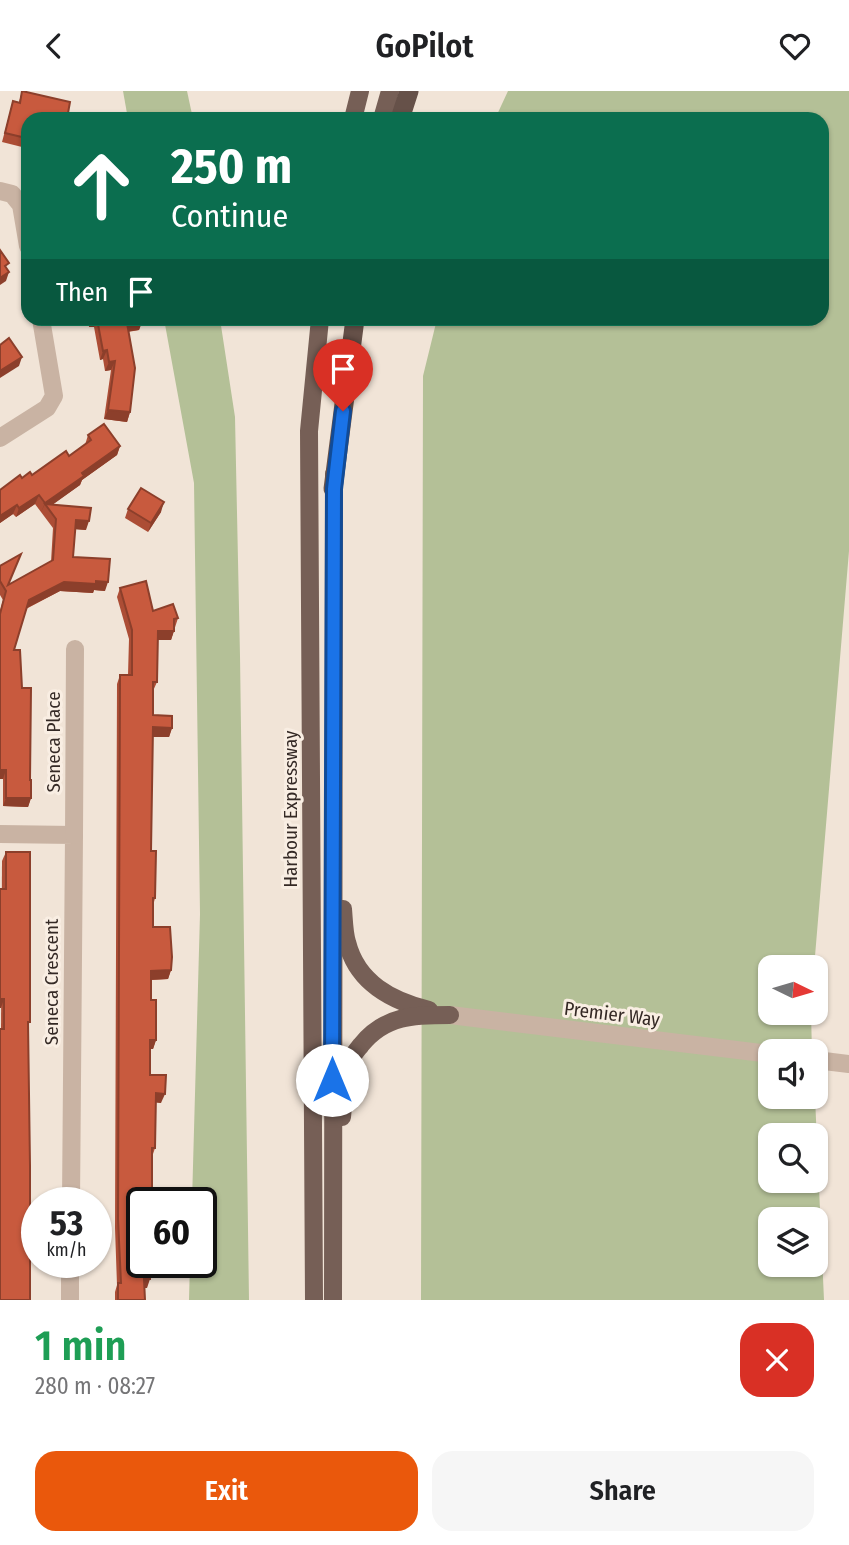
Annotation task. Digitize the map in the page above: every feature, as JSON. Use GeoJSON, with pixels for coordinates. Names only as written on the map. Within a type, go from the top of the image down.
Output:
{"type":"FeatureCollection","features":[{"type":"Feature","properties":{"kind":"highway"},"geometry":{"type":"LineString","coordinates":[[402,112],[409,91]]}},
{"type":"Feature","properties":{"kind":"highway"},"geometry":{"type":"LineString","coordinates":[[334,489],[354,326]]}},
{"type":"Feature","properties":{"kind":"main road"},"geometry":{"type":"LineString","coordinates":[[355,112],[360,91]]}},
{"type":"Feature","properties":{"kind":"main road"},"geometry":{"type":"LineString","coordinates":[[384,112],[390,91]]}},
{"type":"Feature","properties":{"kind":"main road","name":"Harbour Expressway"},"geometry":{"type":"LineString","coordinates":[[314,1300],[310,431],[319,326]]}},
{"type":"Feature","properties":{"kind":"main road"},"geometry":{"type":"LineString","coordinates":[[333,1300],[334,489],[338,384],[344,326]]}},
{"type":"Feature","properties":{"kind":"main road"},"geometry":{"type":"LineString","coordinates":[[333,811],[347,942],[353,961],[367,979],[388,996],[405,1004],[450,1015]]}},
{"type":"Feature","properties":{"kind":"main road"},"geometry":{"type":"LineString","coordinates":[[332,1215],[347,1074],[352,1056],[370,1034],[387,1022],[423,1015],[450,1015]]}},
{"type":"Feature","properties":{"kind":"street"},"geometry":{"type":"LineString","coordinates":[[0,191],[12,194],[21,205]]}},
{"type":"Feature","properties":{"kind":"street"},"geometry":{"type":"LineString","coordinates":[[0,438],[47,408],[54,396],[42,326]]}},
{"type":"Feature","properties":{"kind":"street","name":"Seneca Place"},"geometry":{"type":"LineString","coordinates":[[74,835],[75,649]]}},
{"type":"Feature","properties":{"kind":"street"},"geometry":{"type":"LineString","coordinates":[[0,834],[74,835]]}},
{"type":"Feature","properties":{"kind":"street","name":"Seneca Crescent"},"geometry":{"type":"LineString","coordinates":[[71,1187],[74,835]]}},
{"type":"Feature","properties":{"kind":"street","name":"Premier Way"},"geometry":{"type":"LineString","coordinates":[[450,1015],[758,1053]]}},
{"type":"Feature","properties":{"kind":"street"},"geometry":{"type":"LineString","coordinates":[[828,1061],[849,1064]]}},
{"type":"Feature","properties":{"kind":"street"},"geometry":{"type":"LineString","coordinates":[[70,1278],[70,1300]]}},
{"type":"Feature","properties":{"kind":"green space"},"geometry":{"type":"Polygon","coordinates":[[[123,91],[187,91],[192,112],[127,112],[123,91]]]}},
{"type":"Feature","properties":{"kind":"green space"},"geometry":{"type":"Polygon","coordinates":[[[508,91],[849,91],[849,551],[815,955],[758,955],[758,1025],[811,1025],[812,1039],[758,1039],[758,1109],[816,1109],[816,1123],[758,1123],[758,1193],[819,1193],[820,1207],[758,1207],[758,1277],[823,1277],[824,1300],[421,1300],[423,376],[435,326],[829,326],[829,112],[498,112],[508,91]]]}},
{"type":"Feature","properties":{"kind":"green space"},"geometry":{"type":"Polygon","coordinates":[[[165,326],[221,326],[235,417],[249,1300],[189,1300],[190,1278],[217,1278],[217,1187],[192,1187],[200,914],[194,483],[165,326]]]}},
{"type":"Feature","properties":{"kind":"building"},"geometry":{"type":"Polygon","coordinates":[[[22,91],[70,102],[68,112],[21,112],[21,137],[5,133],[13,101],[20,103],[22,91]]]}},
{"type":"Feature","properties":{"kind":"building"},"geometry":{"type":"Polygon","coordinates":[[[0,250],[9,263],[5,266],[9,272],[0,278],[0,250]]]}},
{"type":"Feature","properties":{"kind":"building"},"geometry":{"type":"Polygon","coordinates":[[[98,326],[128,326],[135,368],[130,412],[108,410],[115,361],[109,362],[107,350],[103,351],[98,326]]]}},
{"type":"Feature","properties":{"kind":"building"},"geometry":{"type":"Polygon","coordinates":[[[9,338],[22,357],[0,371],[0,345],[9,338]]]}},
{"type":"Feature","properties":{"kind":"building"},"geometry":{"type":"Polygon","coordinates":[[[104,424],[120,446],[82,473],[84,476],[45,503],[39,495],[0,516],[0,490],[20,475],[22,478],[30,472],[32,475],[66,451],[69,456],[91,440],[88,435],[104,424]]]}},
{"type":"Feature","properties":{"kind":"building"},"geometry":{"type":"Polygon","coordinates":[[[141,488],[164,502],[151,523],[128,509],[141,488]]]}},
{"type":"Feature","properties":{"kind":"building"},"geometry":{"type":"Polygon","coordinates":[[[45,504],[91,508],[89,521],[76,520],[73,557],[110,559],[108,582],[64,582],[29,600],[14,650],[20,650],[22,688],[31,688],[31,798],[6,798],[6,770],[0,770],[0,614],[6,591],[0,581],[0,566],[21,554],[8,585],[53,560],[56,519],[45,504]]]}},
{"type":"Feature","properties":{"kind":"building"},"geometry":{"type":"Polygon","coordinates":[[[146,581],[153,611],[173,604],[178,618],[174,619],[174,631],[158,631],[157,682],[153,682],[153,715],[172,716],[172,728],[153,727],[151,851],[156,851],[153,927],[170,927],[172,957],[171,970],[151,971],[151,1000],[156,1000],[156,1040],[150,1040],[150,1075],[166,1075],[165,1094],[156,1093],[152,1187],[126,1187],[126,1278],[150,1278],[144,1279],[145,1300],[118,1300],[118,1283],[121,1283],[118,1219],[120,675],[132,675],[132,630],[120,588],[146,581]]]}},
{"type":"Feature","properties":{"kind":"building"},"geometry":{"type":"Polygon","coordinates":[[[6,852],[30,852],[30,1187],[21,1187],[21,1278],[30,1278],[30,1300],[0,1300],[0,1029],[4,1029],[4,999],[0,999],[0,889],[6,889],[6,852]]]}},
{"type":"Feature","properties":{"kind":"route"},"geometry":{"type":"LineString","coordinates":[[332,1080],[334,489],[343,411]]}}]}
